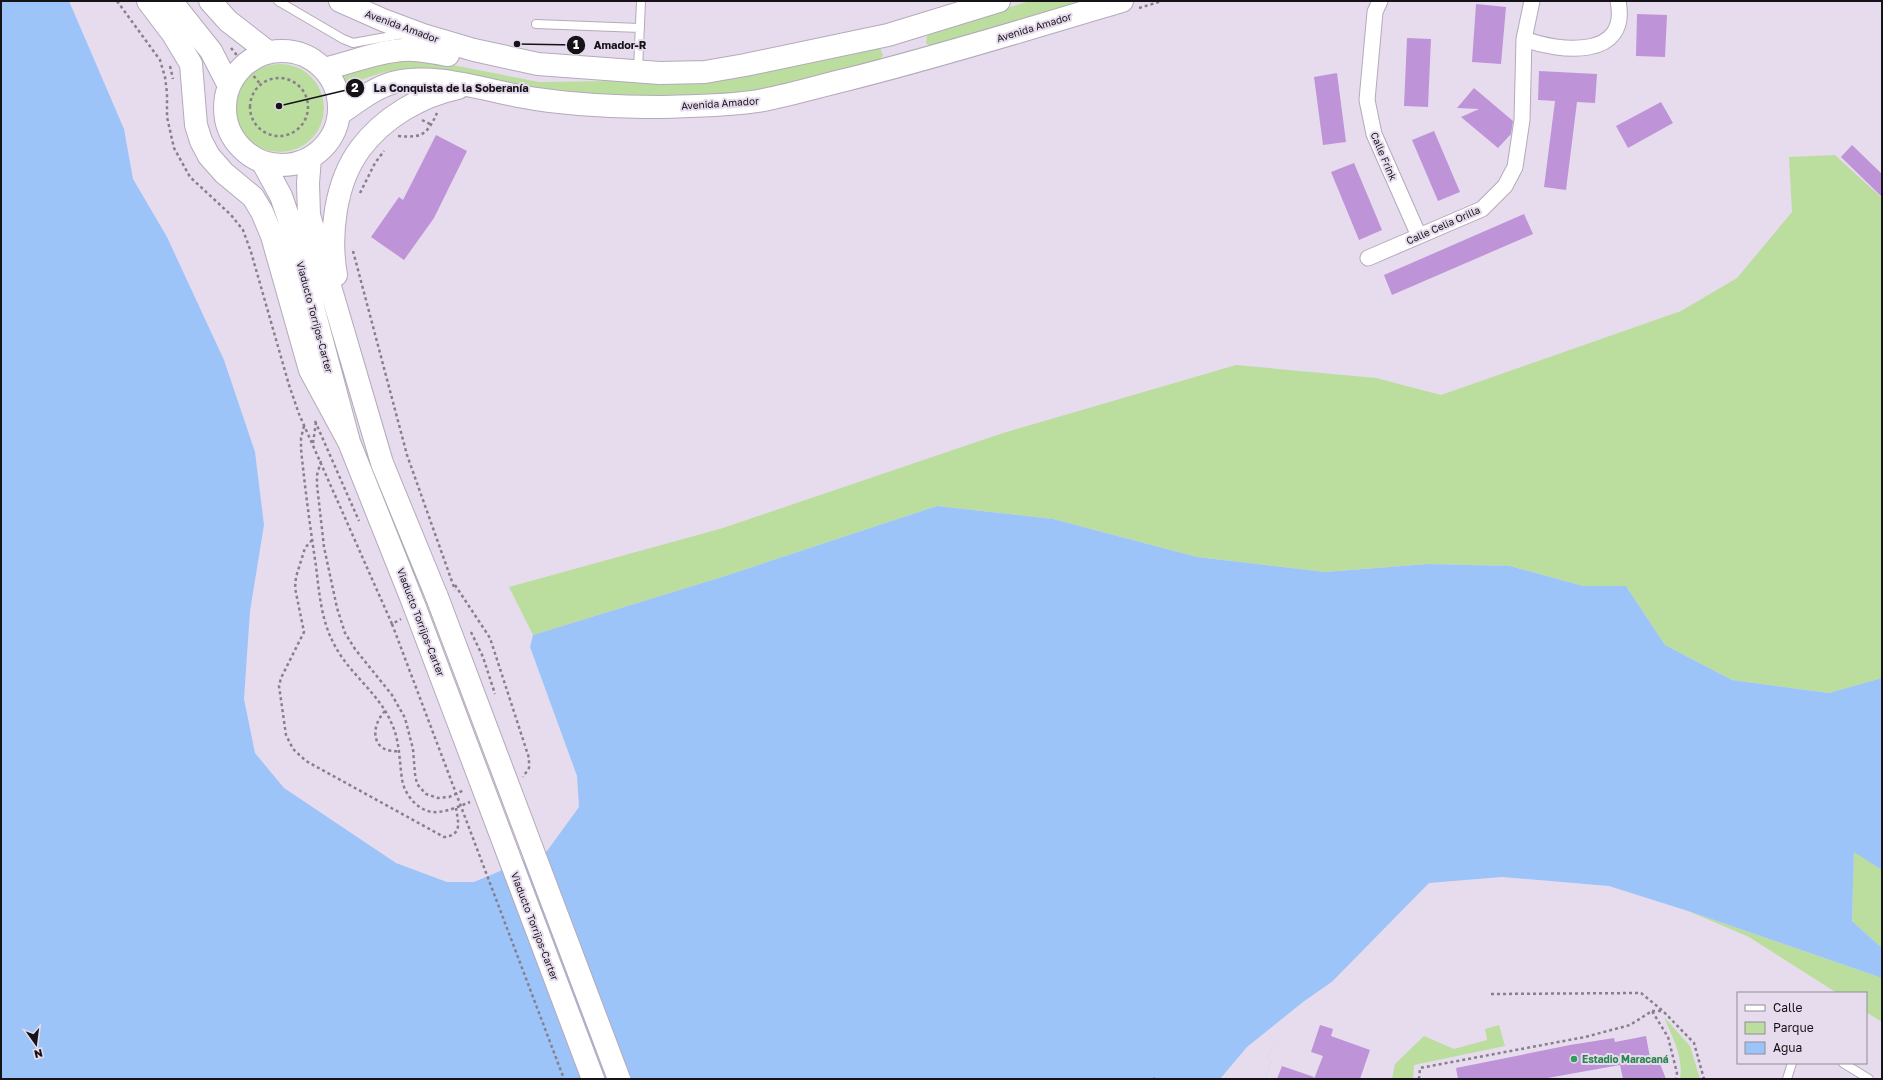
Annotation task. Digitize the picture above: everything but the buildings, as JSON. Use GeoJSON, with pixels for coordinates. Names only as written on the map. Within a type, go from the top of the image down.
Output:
{"type":"FeatureCollection","features":[{"type":"Feature","properties":{"kind":"main road"},"geometry":{"type":"LineString","coordinates":[[148,1],[173,34],[191,64],[196,125],[201,141],[209,156],[224,173],[252,197],[262,212],[272,236],[310,370],[349,442]]}},
{"type":"Feature","properties":{"kind":"main road"},"geometry":{"type":"LineString","coordinates":[[171,1],[211,51],[229,86]]}},
{"type":"Feature","properties":{"kind":"main road"},"geometry":{"type":"LineString","coordinates":[[210,1],[228,21],[268,52]]}},
{"type":"Feature","properties":{"kind":"main road","name":"Avenida Amador"},"geometry":{"type":"LineString","coordinates":[[340,1],[379,14],[423,35],[488,53],[538,64],[638,73],[705,72],[745,65],[888,35],[999,1]]}},
{"type":"Feature","properties":{"kind":"main road","name":"Avenida Amador"},"geometry":{"type":"LineString","coordinates":[[339,114],[377,89],[391,83],[408,80],[473,85],[528,98],[634,107],[708,106],[759,101],[917,62],[1122,1]]}},
{"type":"Feature","properties":{"kind":"main road"},"geometry":{"type":"LineString","coordinates":[[888,35],[917,62]]}},
{"type":"Feature","properties":{"kind":"main road","name":"Avenida Amador"},"geometry":{"type":"LineString","coordinates":[[324,69],[380,54],[402,50],[419,50],[460,57],[488,53]]}},
{"type":"Feature","properties":{"kind":"main road"},"geometry":{"type":"LineString","coordinates":[[288,51],[308,57],[324,69],[334,82],[339,98],[339,114],[336,127],[330,140],[322,150],[310,158],[295,164],[279,166],[263,163],[251,157],[240,148],[229,132],[224,112],[225,99],[229,86],[238,71],[252,59],[268,52],[288,51]]}},
{"type":"Feature","properties":{"kind":"main road"},"geometry":{"type":"LineString","coordinates":[[352,363],[333,256],[336,211],[344,180],[360,150],[381,127],[410,104],[448,90],[473,85]]}},
{"type":"Feature","properties":{"kind":"main road"},"geometry":{"type":"LineString","coordinates":[[310,158],[308,183],[309,215],[382,463],[446,595],[619,1079]]}},
{"type":"Feature","properties":{"kind":"main road","name":"Viaducto Torrijos-Carter"},"geometry":{"type":"LineString","coordinates":[[263,163],[280,196],[292,228],[349,442],[407,610],[593,1079]]}},
{"type":"Feature","properties":{"kind":"street","name":"Calle Frink"},"geometry":{"type":"LineString","coordinates":[[1380,1],[1375,12],[1367,100],[1374,134],[1419,236]]}},
{"type":"Feature","properties":{"kind":"street","name":"Calle Celia Orilla"},"geometry":{"type":"LineString","coordinates":[[1368,258],[1482,209],[1505,186],[1515,167],[1522,120],[1524,39],[1532,1]]}},
{"type":"Feature","properties":{"kind":"street"},"geometry":{"type":"LineString","coordinates":[[1524,39],[1542,46],[1580,48],[1588,48],[1604,43],[1616,31],[1621,15],[1618,1]]}},
{"type":"Feature","properties":{"kind":"lane"},"geometry":{"type":"LineString","coordinates":[[278,1],[353,44],[400,34],[423,35]]}},
{"type":"Feature","properties":{"kind":"lane"},"geometry":{"type":"LineString","coordinates":[[638,73],[641,1]]}},
{"type":"Feature","properties":{"kind":"lane"},"geometry":{"type":"LineString","coordinates":[[536,24],[640,28]]}},
{"type":"Feature","properties":{"kind":"lane"},"geometry":{"type":"LineString","coordinates":[[1787,1079],[1792,1064]]}},
{"type":"Feature","properties":{"kind":"lane"},"geometry":{"type":"LineString","coordinates":[[1845,1064],[1869,1079]]}},
{"type":"Feature","properties":{"kind":"path"},"geometry":{"type":"LineString","coordinates":[[117,1],[160,60],[168,93],[167,117],[174,148],[190,177],[231,215],[243,230],[252,252],[289,385],[304,426],[321,460],[392,624],[564,1079]]}},
{"type":"Feature","properties":{"kind":"path"},"geometry":{"type":"LineString","coordinates":[[168,63],[174,84]]}},
{"type":"Feature","properties":{"kind":"path"},"geometry":{"type":"LineString","coordinates":[[276,78],[286,79],[295,83],[302,89],[307,98],[308,107],[306,117],[302,125],[294,132],[287,135],[270,134],[262,131],[252,118],[250,110],[252,97],[259,87],[267,81],[276,78]]}},
{"type":"Feature","properties":{"kind":"path"},"geometry":{"type":"LineString","coordinates":[[400,131],[395,135],[420,136],[425,133],[432,125],[448,90]]}},
{"type":"Feature","properties":{"kind":"path"},"geometry":{"type":"LineString","coordinates":[[415,120],[423,120],[432,125]]}},
{"type":"Feature","properties":{"kind":"path"},"geometry":{"type":"LineString","coordinates":[[357,200],[375,163],[387,146]]}},
{"type":"Feature","properties":{"kind":"path"},"geometry":{"type":"LineString","coordinates":[[353,250],[407,455],[454,585],[490,638],[529,758],[529,768],[525,776],[521,779]]}},
{"type":"Feature","properties":{"kind":"path"},"geometry":{"type":"LineString","coordinates":[[312,415],[362,528]]}},
{"type":"Feature","properties":{"kind":"path"},"geometry":{"type":"LineString","coordinates":[[312,443],[316,422]]}},
{"type":"Feature","properties":{"kind":"path"},"geometry":{"type":"LineString","coordinates":[[304,426],[301,438],[301,449],[312,540],[320,595],[327,628],[333,643],[344,660],[385,710],[397,737],[405,792],[414,803],[424,809],[437,812],[456,808],[476,800]]}},
{"type":"Feature","properties":{"kind":"path"},"geometry":{"type":"LineString","coordinates":[[321,460],[317,475],[317,486],[324,547],[337,608],[345,634],[355,649],[392,695],[406,718],[413,749],[415,774],[418,784],[426,794],[438,798],[449,797],[471,788]]}},
{"type":"Feature","properties":{"kind":"path"},"geometry":{"type":"LineString","coordinates":[[312,540],[305,548],[296,576],[295,588],[304,632],[281,678],[279,686],[286,735],[293,750],[306,762],[444,837],[455,834],[459,828],[456,808]]}},
{"type":"Feature","properties":{"kind":"path"},"geometry":{"type":"LineString","coordinates":[[446,595],[454,585]]}},
{"type":"Feature","properties":{"kind":"path"},"geometry":{"type":"LineString","coordinates":[[392,624],[401,620],[407,610]]}},
{"type":"Feature","properties":{"kind":"path"},"geometry":{"type":"LineString","coordinates":[[470,629],[483,657],[496,696]]}},
{"type":"Feature","properties":{"kind":"path"},"geometry":{"type":"LineString","coordinates":[[385,710],[376,722],[375,736],[379,744],[387,750],[400,751]]}},
{"type":"Feature","properties":{"kind":"path"},"geometry":{"type":"LineString","coordinates":[[1491,994],[1641,993],[1663,1011],[1694,1043],[1704,1079]]}},
{"type":"Feature","properties":{"kind":"path"},"geometry":{"type":"LineString","coordinates":[[1419,1079],[1420,1068],[1585,1037],[1630,1025],[1652,1011],[1663,1011]]}},
{"type":"Feature","properties":{"kind":"path"},"geometry":{"type":"LineString","coordinates":[[1652,1011],[1668,1037],[1676,1079]]}},
{"type":"Feature","properties":{"kind":"green space"},"geometry":{"type":"Polygon","coordinates":[[[1030,1],[1091,1],[931,47],[926,43],[927,36],[936,30],[1030,1]]]}},
{"type":"Feature","properties":{"kind":"green space"},"geometry":{"type":"Polygon","coordinates":[[[880,48],[883,55],[877,63],[764,93],[711,97],[542,94],[417,69],[380,73],[363,79],[346,88],[338,72],[403,59],[421,59],[539,82],[690,80],[880,48]]]}},
{"type":"Feature","properties":{"kind":"green space"},"geometry":{"type":"Polygon","coordinates":[[[280,64],[297,68],[311,77],[320,91],[324,108],[320,125],[311,139],[297,148],[280,152],[263,148],[249,139],[240,125],[236,108],[240,91],[249,77],[263,68],[280,64]]]}},
{"type":"Feature","properties":{"kind":"green space"},"geometry":{"type":"Polygon","coordinates":[[[1835,155],[1882,198],[1882,678],[1829,693],[1732,680],[1665,645],[1626,586],[1583,586],[1510,566],[1428,564],[1325,572],[1197,557],[1053,519],[937,506],[722,577],[533,635],[509,587],[723,528],[1003,433],[1236,365],[1376,378],[1441,395],[1681,311],[1737,278],[1792,212],[1789,157],[1835,155]]]}},
{"type":"Feature","properties":{"kind":"green space"},"geometry":{"type":"Polygon","coordinates":[[[1854,851],[1882,870],[1882,948],[1852,921],[1854,851]]]}},
{"type":"Feature","properties":{"kind":"green space"},"geometry":{"type":"Polygon","coordinates":[[[1688,911],[1882,978],[1882,1022],[1867,1013],[1867,992],[1835,992],[1749,937],[1688,911]]]}},
{"type":"Feature","properties":{"kind":"green space"},"geometry":{"type":"Polygon","coordinates":[[[1664,1017],[1690,1046],[1700,1079],[1680,1079],[1681,1071],[1679,1055],[1674,1039],[1664,1017]]]}},
{"type":"Feature","properties":{"kind":"green space"},"geometry":{"type":"Polygon","coordinates":[[[1499,1025],[1505,1046],[1414,1065],[1413,1079],[1392,1079],[1395,1064],[1424,1036],[1454,1049],[1487,1040],[1485,1029],[1499,1025]]]}},
{"type":"Feature","properties":{"kind":"water"},"geometry":{"type":"Polygon","coordinates":[[[1,1],[69,1],[124,129],[133,179],[167,237],[224,360],[255,452],[264,525],[250,611],[244,699],[255,753],[284,788],[396,863],[447,882],[474,882],[547,851],[579,807],[577,776],[530,647],[533,635],[722,577],[937,506],[1053,519],[1197,557],[1325,572],[1428,564],[1510,566],[1583,586],[1626,586],[1665,645],[1732,680],[1829,693],[1882,678],[1882,870],[1854,852],[1852,921],[1882,948],[1882,978],[1688,911],[1609,886],[1502,877],[1429,883],[1318,996],[1267,1056],[1271,1061],[1265,1079],[1,1079],[1,1]]]}},
{"type":"Feature","properties":{"kind":"pier"},"geometry":{"type":"Polygon","coordinates":[[[1333,981],[1267,1056],[1271,1061],[1265,1079],[1220,1079],[1247,1047],[1303,1002],[1333,981]]]}},
{"type":"Feature","properties":{"kind":"place","name":"Amador-R"},"geometry":{"type":"Point","coordinates":[517,44]}},
{"type":"Feature","properties":{"kind":"place","name":"La Conquista de la Soberanía"},"geometry":{"type":"Point","coordinates":[279,106]}},
{"type":"Feature","properties":{"kind":"place","name":"Estadio Maracaná"},"geometry":{"type":"Point","coordinates":[1574,1059]}}]}
